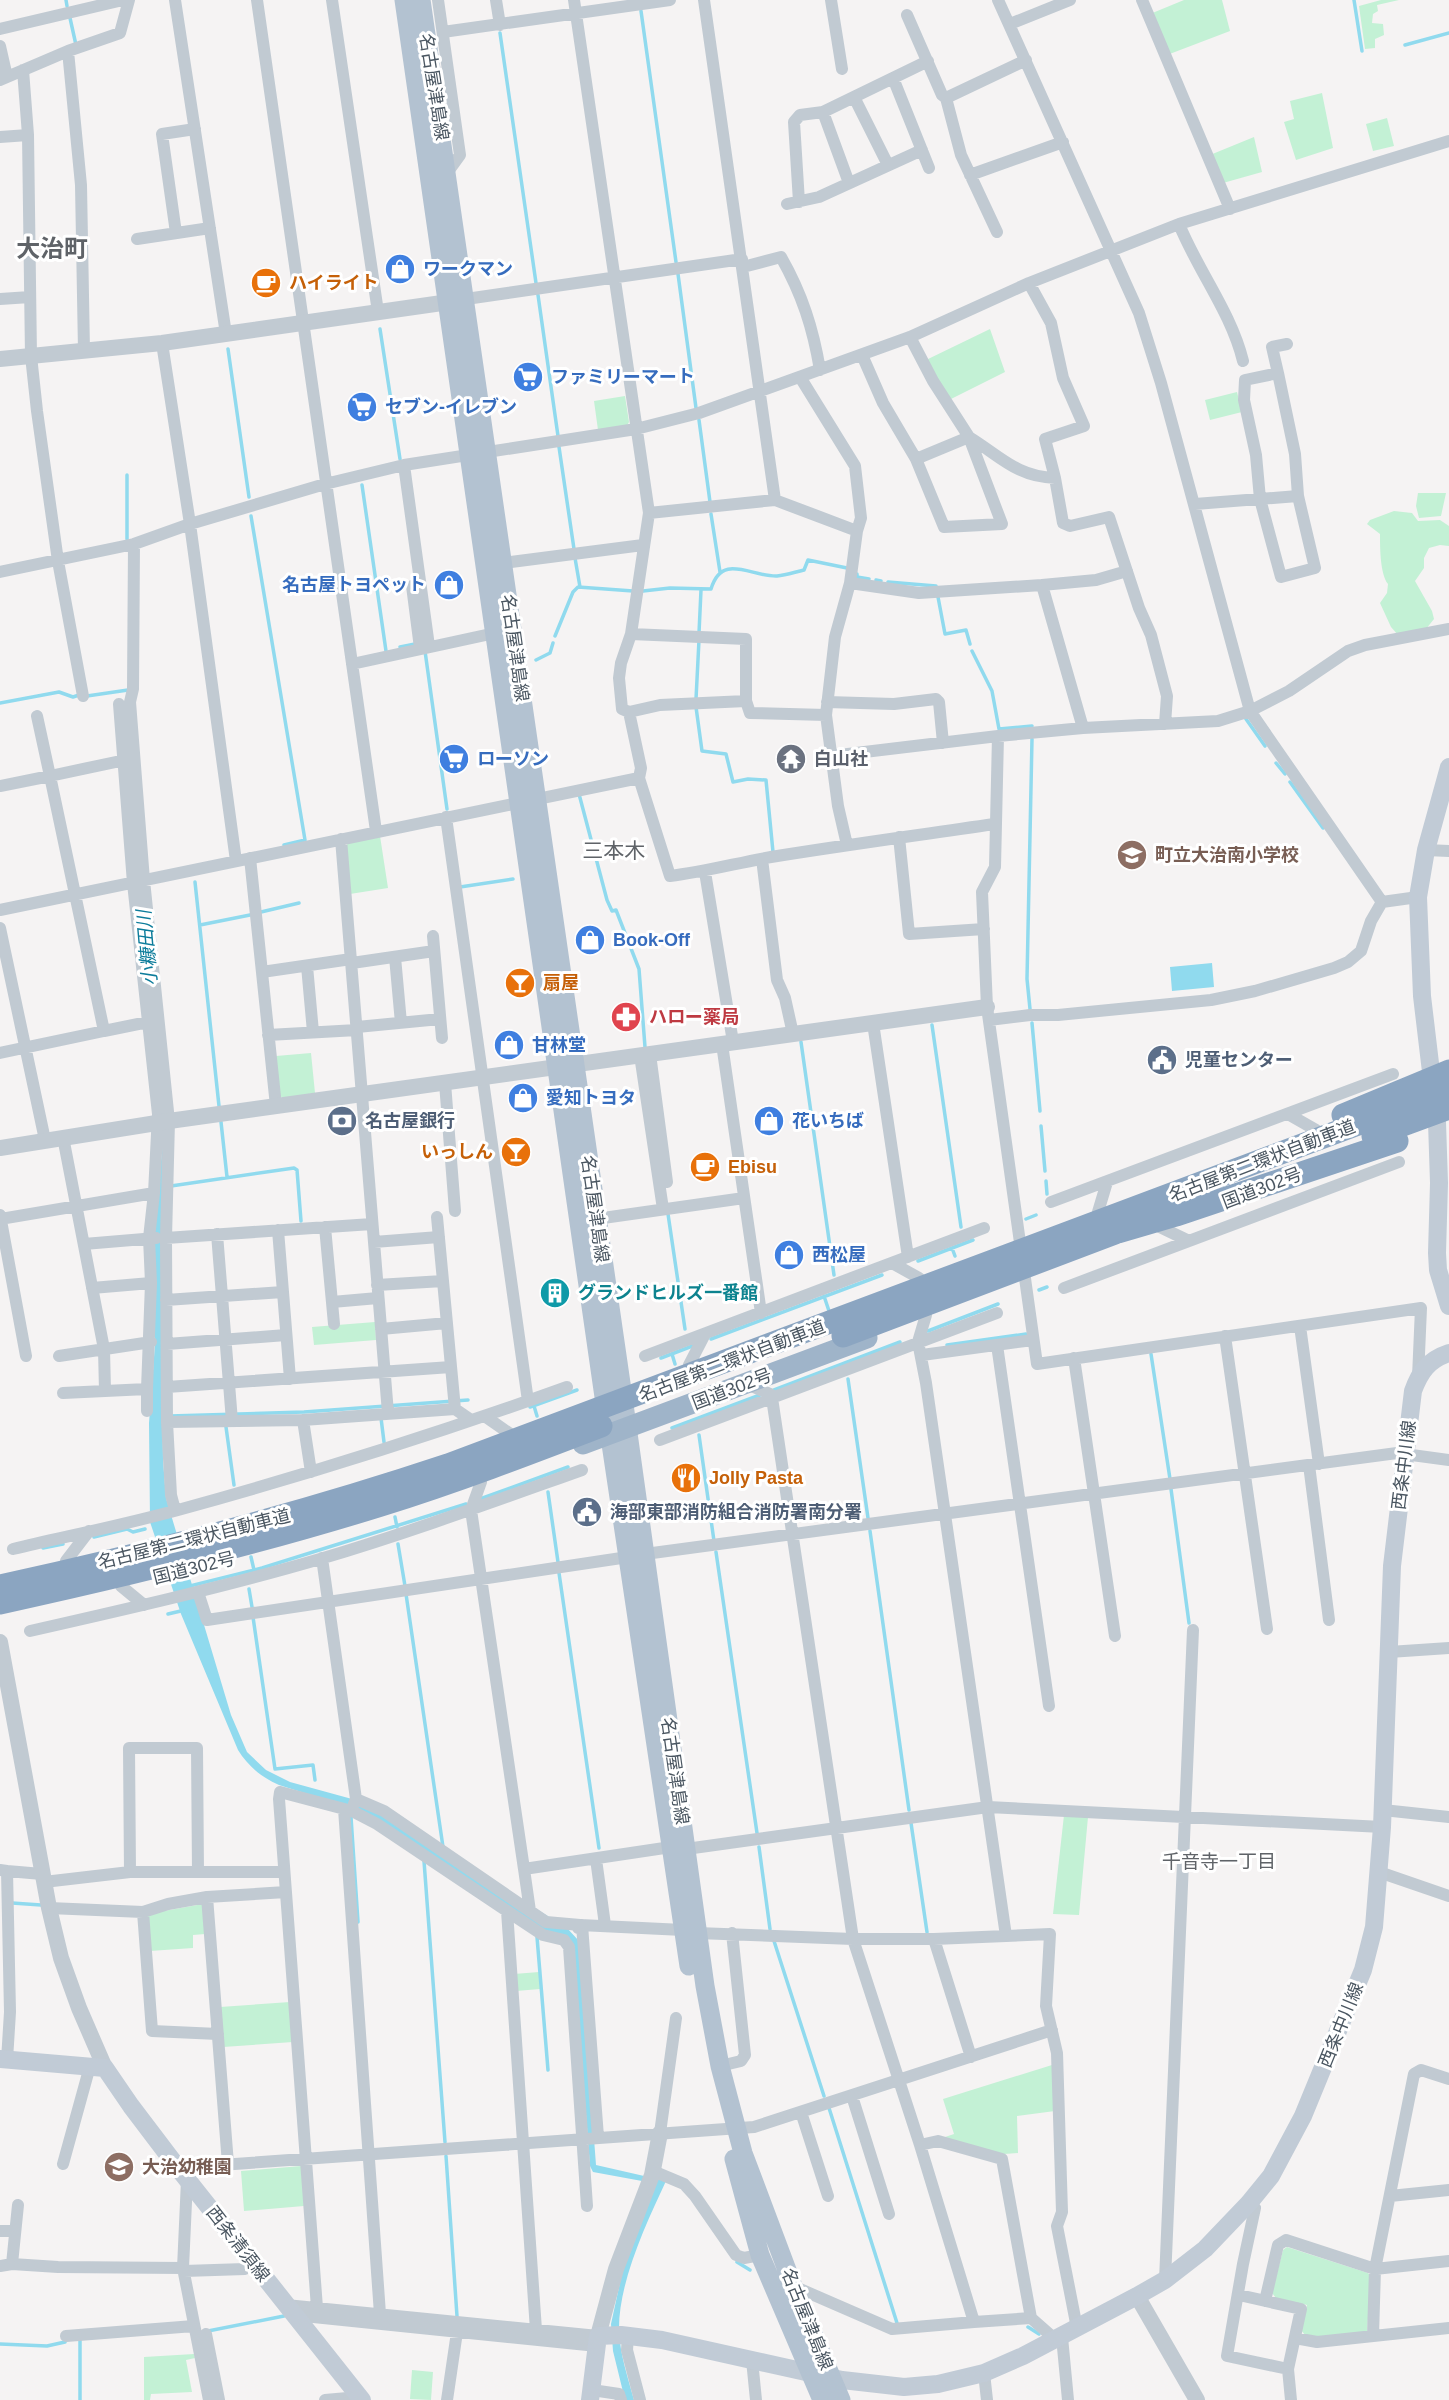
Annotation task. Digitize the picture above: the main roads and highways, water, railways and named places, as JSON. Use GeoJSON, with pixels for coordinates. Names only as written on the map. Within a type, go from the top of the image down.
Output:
{"type":"FeatureCollection","features":[{"type":"Feature","properties":{"kind":"highway","name":"国道302号"},"geometry":{"type":"LineString","coordinates":[[0,1576],[180,1534],[376,1479],[509,1433],[1445,1082]]}},
{"type":"Feature","properties":{"kind":"highway","name":"名古屋第二環状自動車道"},"geometry":{"type":"LineString","coordinates":[[0,1586],[309,1510],[448,1465],[1169,1196],[1445,1082]]}},
{"type":"Feature","properties":{"kind":"highway","name":"国道302号"},"geometry":{"type":"LineString","coordinates":[[0,1614],[190,1570],[388,1514],[746,1384],[1446,1117]]}},
{"type":"Feature","properties":{"kind":"highway","name":"名古屋第二環状自動車道"},"geometry":{"type":"LineString","coordinates":[[0,1603],[237,1547],[384,1504],[524,1456],[1118,1232],[1446,1117]]}},
{"type":"Feature","properties":{"kind":"main road","name":"名古屋津島線"},"geometry":{"type":"LineString","coordinates":[[404,0],[457,301],[478,454],[495,633],[528,799]]}},
{"type":"Feature","properties":{"kind":"main road","name":"名古屋津島線"},"geometry":{"type":"LineString","coordinates":[[421,0],[447,173],[457,301]]}},
{"type":"Feature","properties":{"kind":"main road","name":"名古屋津島線"},"geometry":{"type":"LineString","coordinates":[[478,454],[503,563],[528,799],[690,1931],[699,2024],[731,2128],[841,2400]]}},
{"type":"Feature","properties":{"kind":"main road"},"geometry":{"type":"LineString","coordinates":[[1449,767],[1426,850],[1418,897],[1422,996],[1445,1082],[1446,1117],[1439,1183],[1437,1254],[1438,1270],[1449,1306]]}},
{"type":"Feature","properties":{"kind":"main road","name":"名古屋津島線"},"geometry":{"type":"LineString","coordinates":[[566,1066],[596,1219],[613,1394]]}},
{"type":"Feature","properties":{"kind":"main road","name":"西条中川線"},"geometry":{"type":"LineString","coordinates":[[810,2373],[912,2393],[984,2373],[1065,2335],[1165,2280],[1205,2249],[1271,2176],[1286,2152],[1348,2009],[1363,1970],[1374,1927],[1382,1819],[1392,1566],[1413,1391],[1418,1377],[1428,1364],[1449,1353]]}},
{"type":"Feature","properties":{"kind":"main road","name":"名古屋津島線"},"geometry":{"type":"LineString","coordinates":[[690,1931],[760,2255],[821,2400]]}},
{"type":"Feature","properties":{"kind":"main road","name":"西条清須線"},"geometry":{"type":"LineString","coordinates":[[4,2059],[98,2067],[361,2398]]}},
{"type":"Feature","properties":{"kind":"main road"},"geometry":{"type":"LineString","coordinates":[[592,2395],[611,2338],[662,2340],[810,2373]]}},
{"type":"Feature","properties":{"kind":"water"},"geometry":{"type":"Polygon","coordinates":[[[1212,963],[1214,987],[1172,991],[1170,967],[1212,963]]]}},
{"type":"Feature","properties":{"kind":"water"},"geometry":{"type":"Polygon","coordinates":[[[165,1125],[162,1346],[166,1498],[231,1715],[247,1752],[266,1770],[290,1782],[352,1799],[384,1814],[567,1928],[579,1941],[596,2165],[666,2181],[628,2274],[620,2313],[621,2348],[634,2400],[625,2400],[613,2351],[611,2324],[642,2181],[593,2172],[590,2166],[573,1947],[545,1932],[358,1810],[279,1785],[256,1770],[238,1750],[181,1614],[150,1522],[149,1423],[155,1344],[153,1234],[165,1125]]]}},
{"type":"Feature","properties":{"kind":"waterway"},"geometry":{"type":"LineString","coordinates":[[66,0],[67,6]]}},
{"type":"Feature","properties":{"kind":"waterway"},"geometry":{"type":"LineString","coordinates":[[1354,0],[1362,51]]}},
{"type":"Feature","properties":{"kind":"waterway"},"geometry":{"type":"LineString","coordinates":[[641,11],[676,262]]}},
{"type":"Feature","properties":{"kind":"waterway"},"geometry":{"type":"LineString","coordinates":[[70,18],[76,45]]}},
{"type":"Feature","properties":{"kind":"waterway"},"geometry":{"type":"LineString","coordinates":[[500,33],[536,283]]}},
{"type":"Feature","properties":{"kind":"waterway"},"geometry":{"type":"LineString","coordinates":[[1405,45],[1449,33]]}},
{"type":"Feature","properties":{"kind":"waterway"},"geometry":{"type":"LineString","coordinates":[[678,274],[696,408]]}},
{"type":"Feature","properties":{"kind":"waterway"},"geometry":{"type":"LineString","coordinates":[[538,295],[558,436]]}},
{"type":"Feature","properties":{"kind":"waterway"},"geometry":{"type":"LineString","coordinates":[[380,329],[400,459]]}},
{"type":"Feature","properties":{"kind":"waterway"},"geometry":{"type":"LineString","coordinates":[[228,349],[249,497]]}},
{"type":"Feature","properties":{"kind":"waterway"},"geometry":{"type":"LineString","coordinates":[[699,420],[710,502]]}},
{"type":"Feature","properties":{"kind":"waterway"},"geometry":{"type":"LineString","coordinates":[[559,447],[574,549]]}},
{"type":"Feature","properties":{"kind":"waterway"},"geometry":{"type":"LineString","coordinates":[[127,475],[127,539]]}},
{"type":"Feature","properties":{"kind":"waterway"},"geometry":{"type":"LineString","coordinates":[[362,485],[386,651]]}},
{"type":"Feature","properties":{"kind":"waterway"},"geometry":{"type":"LineString","coordinates":[[711,514],[720,572]]}},
{"type":"Feature","properties":{"kind":"waterway"},"geometry":{"type":"LineString","coordinates":[[251,516],[305,840],[284,845]]}},
{"type":"Feature","properties":{"kind":"waterway"},"geometry":{"type":"LineString","coordinates":[[575,558],[580,587]]}},
{"type":"Feature","properties":{"kind":"waterway"},"geometry":{"type":"LineString","coordinates":[[643,591],[670,588],[711,589],[716,578],[730,569],[777,576],[804,570],[808,560],[847,568]]}},
{"type":"Feature","properties":{"kind":"waterway"},"geometry":{"type":"LineString","coordinates":[[857,574],[857,577],[869,579]]}},
{"type":"Feature","properties":{"kind":"waterway"},"geometry":{"type":"LineString","coordinates":[[876,580],[881,581]]}},
{"type":"Feature","properties":{"kind":"waterway"},"geometry":{"type":"LineString","coordinates":[[888,582],[936,586]]}},
{"type":"Feature","properties":{"kind":"waterway"},"geometry":{"type":"LineString","coordinates":[[555,636],[573,592],[578,587],[633,591]]}},
{"type":"Feature","properties":{"kind":"waterway"},"geometry":{"type":"LineString","coordinates":[[699,633],[701,590]]}},
{"type":"Feature","properties":{"kind":"waterway"},"geometry":{"type":"LineString","coordinates":[[938,597],[945,634],[966,630],[970,644]]}},
{"type":"Feature","properties":{"kind":"waterway"},"geometry":{"type":"LineString","coordinates":[[696,699],[699,640]]}},
{"type":"Feature","properties":{"kind":"waterway"},"geometry":{"type":"LineString","coordinates":[[536,660],[550,653],[553,643]]}},
{"type":"Feature","properties":{"kind":"waterway"},"geometry":{"type":"LineString","coordinates":[[400,647],[415,644]]}},
{"type":"Feature","properties":{"kind":"waterway"},"geometry":{"type":"LineString","coordinates":[[425,651],[447,809]]}},
{"type":"Feature","properties":{"kind":"waterway"},"geometry":{"type":"LineString","coordinates":[[972,651],[992,691],[999,729],[1032,726]]}},
{"type":"Feature","properties":{"kind":"waterway"},"geometry":{"type":"LineString","coordinates":[[87,696],[128,690]]}},
{"type":"Feature","properties":{"kind":"waterway"},"geometry":{"type":"LineString","coordinates":[[0,703],[59,692],[73,697],[79,695]]}},
{"type":"Feature","properties":{"kind":"waterway"},"geometry":{"type":"LineString","coordinates":[[696,707],[702,751],[726,754],[733,782],[766,780],[773,852]]}},
{"type":"Feature","properties":{"kind":"waterway"},"geometry":{"type":"LineString","coordinates":[[1246,719],[1265,746]]}},
{"type":"Feature","properties":{"kind":"waterway"},"geometry":{"type":"LineString","coordinates":[[1030,1009],[1027,979],[1032,739]]}},
{"type":"Feature","properties":{"kind":"waterway"},"geometry":{"type":"LineString","coordinates":[[1276,763],[1285,774]]}},
{"type":"Feature","properties":{"kind":"waterway"},"geometry":{"type":"LineString","coordinates":[[1290,782],[1323,828]]}},
{"type":"Feature","properties":{"kind":"waterway"},"geometry":{"type":"LineString","coordinates":[[579,794],[607,900],[612,911],[616,910],[639,969],[645,1047]]}},
{"type":"Feature","properties":{"kind":"waterway"},"geometry":{"type":"LineString","coordinates":[[460,887],[513,879]]}},
{"type":"Feature","properties":{"kind":"waterway"},"geometry":{"type":"LineString","coordinates":[[195,882],[219,1106]]}},
{"type":"Feature","properties":{"kind":"waterway"},"geometry":{"type":"LineString","coordinates":[[261,912],[299,903]]}},
{"type":"Feature","properties":{"kind":"waterway"},"geometry":{"type":"LineString","coordinates":[[200,925],[250,915]]}},
{"type":"Feature","properties":{"kind":"waterway"},"geometry":{"type":"LineString","coordinates":[[1032,1023],[1040,1111]]}},
{"type":"Feature","properties":{"kind":"waterway"},"geometry":{"type":"LineString","coordinates":[[932,1025],[961,1227]]}},
{"type":"Feature","properties":{"kind":"waterway"},"geometry":{"type":"LineString","coordinates":[[801,1042],[834,1275]]}},
{"type":"Feature","properties":{"kind":"waterway"},"geometry":{"type":"LineString","coordinates":[[221,1122],[227,1177]]}},
{"type":"Feature","properties":{"kind":"waterway"},"geometry":{"type":"LineString","coordinates":[[1041,1126],[1045,1171]]}},
{"type":"Feature","properties":{"kind":"waterway"},"geometry":{"type":"LineString","coordinates":[[171,1186],[294,1168],[297,1170],[301,1221]]}},
{"type":"Feature","properties":{"kind":"waterway"},"geometry":{"type":"LineString","coordinates":[[1046,1181],[1047,1194]]}},
{"type":"Feature","properties":{"kind":"waterway"},"geometry":{"type":"LineString","coordinates":[[668,1214],[685,1329]]}},
{"type":"Feature","properties":{"kind":"waterway"},"geometry":{"type":"LineString","coordinates":[[1026,1219],[1036,1215]]}},
{"type":"Feature","properties":{"kind":"waterway"},"geometry":{"type":"LineString","coordinates":[[918,1261],[973,1240]]}},
{"type":"Feature","properties":{"kind":"waterway"},"geometry":{"type":"LineString","coordinates":[[952,1248],[955,1256]]}},
{"type":"Feature","properties":{"kind":"waterway"},"geometry":{"type":"LineString","coordinates":[[711,1339],[882,1275]]}},
{"type":"Feature","properties":{"kind":"waterway"},"geometry":{"type":"LineString","coordinates":[[1039,1290],[1047,1287]]}},
{"type":"Feature","properties":{"kind":"waterway"},"geometry":{"type":"LineString","coordinates":[[824,1296],[829,1311]]}},
{"type":"Feature","properties":{"kind":"waterway"},"geometry":{"type":"LineString","coordinates":[[928,1331],[998,1304]]}},
{"type":"Feature","properties":{"kind":"waterway"},"geometry":{"type":"LineString","coordinates":[[947,1345],[1026,1334]]}},
{"type":"Feature","properties":{"kind":"waterway"},"geometry":{"type":"LineString","coordinates":[[774,1390],[900,1342]]}},
{"type":"Feature","properties":{"kind":"waterway"},"geometry":{"type":"LineString","coordinates":[[661,1358],[695,1345]]}},
{"type":"Feature","properties":{"kind":"waterway"},"geometry":{"type":"LineString","coordinates":[[672,1354],[675,1364]]}},
{"type":"Feature","properties":{"kind":"waterway"},"geometry":{"type":"LineString","coordinates":[[1151,1354],[1170,1479]]}},
{"type":"Feature","properties":{"kind":"waterway"},"geometry":{"type":"LineString","coordinates":[[848,1379],[868,1518]]}},
{"type":"Feature","properties":{"kind":"waterway"},"geometry":{"type":"LineString","coordinates":[[530,1407],[577,1390]]}},
{"type":"Feature","properties":{"kind":"waterway"},"geometry":{"type":"LineString","coordinates":[[672,1428],[760,1395]]}},
{"type":"Feature","properties":{"kind":"waterway"},"geometry":{"type":"LineString","coordinates":[[170,1416],[304,1412],[468,1400]]}},
{"type":"Feature","properties":{"kind":"waterway"},"geometry":{"type":"LineString","coordinates":[[534,1406],[537,1416]]}},
{"type":"Feature","properties":{"kind":"waterway"},"geometry":{"type":"LineString","coordinates":[[381,1418],[384,1442]]}},
{"type":"Feature","properties":{"kind":"waterway"},"geometry":{"type":"LineString","coordinates":[[226,1427],[234,1485]]}},
{"type":"Feature","properties":{"kind":"waterway"},"geometry":{"type":"LineString","coordinates":[[699,1435],[714,1541]]}},
{"type":"Feature","properties":{"kind":"waterway"},"geometry":{"type":"LineString","coordinates":[[480,1499],[568,1467]]}},
{"type":"Feature","properties":{"kind":"waterway"},"geometry":{"type":"LineString","coordinates":[[1171,1489],[1189,1623]]}},
{"type":"Feature","properties":{"kind":"waterway"},"geometry":{"type":"LineString","coordinates":[[548,1492],[558,1562]]}},
{"type":"Feature","properties":{"kind":"waterway"},"geometry":{"type":"LineString","coordinates":[[186,1587],[262,1568],[466,1504]]}},
{"type":"Feature","properties":{"kind":"waterway"},"geometry":{"type":"LineString","coordinates":[[395,1517],[397,1527]]}},
{"type":"Feature","properties":{"kind":"waterway"},"geometry":{"type":"LineString","coordinates":[[94,1537],[127,1529],[133,1532],[145,1529]]}},
{"type":"Feature","properties":{"kind":"waterway"},"geometry":{"type":"LineString","coordinates":[[870,1531],[909,1810]]}},
{"type":"Feature","properties":{"kind":"waterway"},"geometry":{"type":"LineString","coordinates":[[43,1548],[63,1544]]}},
{"type":"Feature","properties":{"kind":"waterway"},"geometry":{"type":"LineString","coordinates":[[398,1544],[405,1586]]}},
{"type":"Feature","properties":{"kind":"waterway"},"geometry":{"type":"LineString","coordinates":[[716,1552],[757,1833]]}},
{"type":"Feature","properties":{"kind":"waterway"},"geometry":{"type":"LineString","coordinates":[[251,1557],[254,1570]]}},
{"type":"Feature","properties":{"kind":"waterway"},"geometry":{"type":"LineString","coordinates":[[559,1573],[599,1848]]}},
{"type":"Feature","properties":{"kind":"waterway"},"geometry":{"type":"LineString","coordinates":[[249,1589],[252,1607]]}},
{"type":"Feature","properties":{"kind":"waterway"},"geometry":{"type":"LineString","coordinates":[[406,1594],[443,1847]]}},
{"type":"Feature","properties":{"kind":"waterway"},"geometry":{"type":"LineString","coordinates":[[168,1614],[185,1610]]}},
{"type":"Feature","properties":{"kind":"waterway"},"geometry":{"type":"LineString","coordinates":[[253,1617],[275,1769],[313,1765],[315,1780]]}},
{"type":"Feature","properties":{"kind":"waterway"},"geometry":{"type":"LineString","coordinates":[[351,1817],[358,1922]]}},
{"type":"Feature","properties":{"kind":"waterway"},"geometry":{"type":"LineString","coordinates":[[911,1823],[927,1932]]}},
{"type":"Feature","properties":{"kind":"waterway"},"geometry":{"type":"LineString","coordinates":[[759,1847],[770,1929]]}},
{"type":"Feature","properties":{"kind":"waterway"},"geometry":{"type":"LineString","coordinates":[[424,1861],[445,2142]]}},
{"type":"Feature","properties":{"kind":"waterway"},"geometry":{"type":"LineString","coordinates":[[12,1903],[41,1905]]}},
{"type":"Feature","properties":{"kind":"waterway"},"geometry":{"type":"LineString","coordinates":[[537,1937],[548,2070]]}},
{"type":"Feature","properties":{"kind":"waterway"},"geometry":{"type":"LineString","coordinates":[[774,1941],[824,2096]]}},
{"type":"Feature","properties":{"kind":"waterway"},"geometry":{"type":"LineString","coordinates":[[829,2108],[897,2323]]}},
{"type":"Feature","properties":{"kind":"waterway"},"geometry":{"type":"LineString","coordinates":[[446,2156],[457,2316]]}},
{"type":"Feature","properties":{"kind":"waterway"},"geometry":{"type":"LineString","coordinates":[[737,2262],[750,2270]]}},
{"type":"Feature","properties":{"kind":"waterway"},"geometry":{"type":"LineString","coordinates":[[208,2331],[284,2316]]}},
{"type":"Feature","properties":{"kind":"waterway"},"geometry":{"type":"LineString","coordinates":[[1028,2327],[1039,2334]]}},
{"type":"Feature","properties":{"kind":"waterway"},"geometry":{"type":"LineString","coordinates":[[80,2340],[80,2400]]}},
{"type":"Feature","properties":{"kind":"waterway"},"geometry":{"type":"LineString","coordinates":[[0,2344],[47,2346],[65,2342]]}},
{"type":"Feature","properties":{"kind":"place","name":"ワークマン"},"geometry":{"type":"Point","coordinates":[400,269]}},
{"type":"Feature","properties":{"kind":"place","name":"ハイライト"},"geometry":{"type":"Point","coordinates":[266,283]}},
{"type":"Feature","properties":{"kind":"place","name":"ファミリーマート"},"geometry":{"type":"Point","coordinates":[528,377]}},
{"type":"Feature","properties":{"kind":"place","name":"セブン-イレブン"},"geometry":{"type":"Point","coordinates":[362,407]}},
{"type":"Feature","properties":{"kind":"place","name":"名古屋トヨペット"},"geometry":{"type":"Point","coordinates":[449,585]}},
{"type":"Feature","properties":{"kind":"place","name":"ローソン"},"geometry":{"type":"Point","coordinates":[454,759]}},
{"type":"Feature","properties":{"kind":"place","name":"白山社"},"geometry":{"type":"Point","coordinates":[791,759]}},
{"type":"Feature","properties":{"kind":"place","name":"町立大治南小学校"},"geometry":{"type":"Point","coordinates":[1132,855]}},
{"type":"Feature","properties":{"kind":"place","name":"Book-Off"},"geometry":{"type":"Point","coordinates":[590,940]}},
{"type":"Feature","properties":{"kind":"place","name":"扇屋"},"geometry":{"type":"Point","coordinates":[520,983]}},
{"type":"Feature","properties":{"kind":"place","name":"ハロー薬局"},"geometry":{"type":"Point","coordinates":[626,1017]}},
{"type":"Feature","properties":{"kind":"place","name":"甘林堂"},"geometry":{"type":"Point","coordinates":[509,1045]}},
{"type":"Feature","properties":{"kind":"place","name":"児童センター"},"geometry":{"type":"Point","coordinates":[1162,1060]}},
{"type":"Feature","properties":{"kind":"place","name":"愛知トヨタ"},"geometry":{"type":"Point","coordinates":[523,1098]}},
{"type":"Feature","properties":{"kind":"place","name":"名古屋銀行"},"geometry":{"type":"Point","coordinates":[342,1121]}},
{"type":"Feature","properties":{"kind":"place","name":"花いちば"},"geometry":{"type":"Point","coordinates":[769,1121]}},
{"type":"Feature","properties":{"kind":"place","name":"いっしん"},"geometry":{"type":"Point","coordinates":[516,1152]}},
{"type":"Feature","properties":{"kind":"place","name":"Ebisu"},"geometry":{"type":"Point","coordinates":[705,1167]}},
{"type":"Feature","properties":{"kind":"place","name":"西松屋"},"geometry":{"type":"Point","coordinates":[789,1255]}},
{"type":"Feature","properties":{"kind":"place","name":"グランドヒルズ一番館"},"geometry":{"type":"Point","coordinates":[555,1293]}},
{"type":"Feature","properties":{"kind":"place","name":"Jolly Pasta"},"geometry":{"type":"Point","coordinates":[686,1478]}},
{"type":"Feature","properties":{"kind":"place","name":"海部東部消防組合消防署南分署"},"geometry":{"type":"Point","coordinates":[587,1512]}},
{"type":"Feature","properties":{"kind":"place","name":"大治幼稚園"},"geometry":{"type":"Point","coordinates":[119,2167]}},
{"type":"Feature","properties":{"kind":"district","name":"大治町"},"geometry":{"type":"Point","coordinates":[52,248]}},
{"type":"Feature","properties":{"kind":"district","name":"三本木"},"geometry":{"type":"Point","coordinates":[614,850]}},
{"type":"Feature","properties":{"kind":"district","name":"千音寺一丁目"},"geometry":{"type":"Point","coordinates":[1219,1861]}},
{"type":"Feature","properties":{"kind":"water label","name":"小糠田川"},"geometry":{"type":"Point","coordinates":[147,948]}}]}
